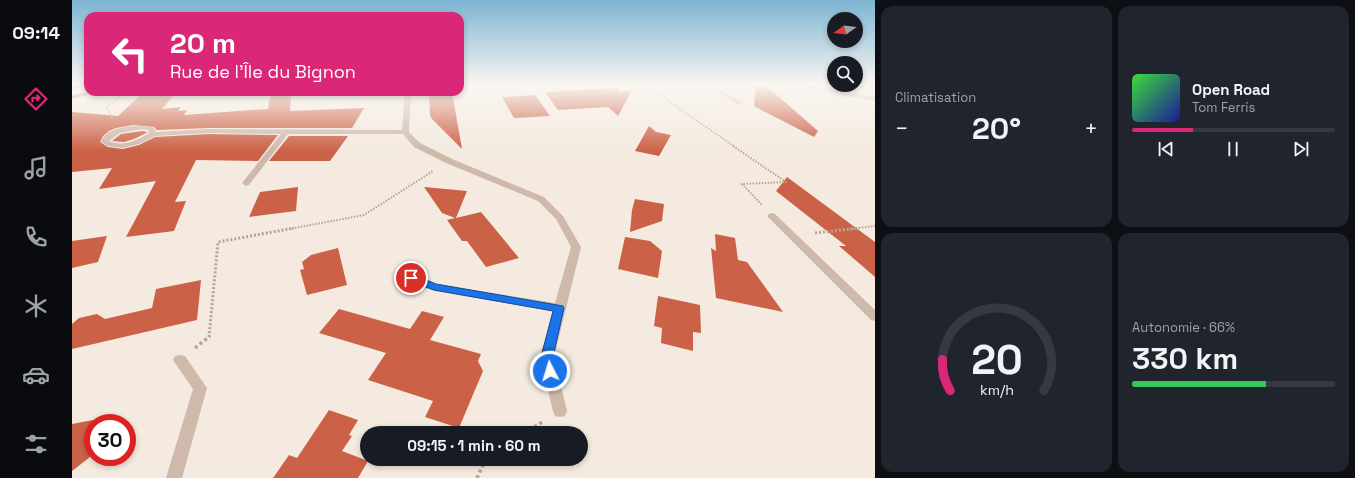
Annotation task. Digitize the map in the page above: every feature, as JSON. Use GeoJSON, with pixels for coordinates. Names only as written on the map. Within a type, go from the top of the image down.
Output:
{"type":"FeatureCollection","features":[{"type":"Feature","properties":{"kind":"street"},"geometry":{"type":"LineString","coordinates":[[407,106],[405,132],[417,145],[449,161],[541,199],[560,218],[576,247],[547,357],[560,411]]}},
{"type":"Feature","properties":{"kind":"street"},"geometry":{"type":"LineString","coordinates":[[153,134],[152,129],[142,127],[118,131],[108,137],[105,142],[113,145],[129,144],[144,140],[153,134],[209,131],[405,132]]}},
{"type":"Feature","properties":{"kind":"street"},"geometry":{"type":"LineString","coordinates":[[246,183],[286,132]]}},
{"type":"Feature","properties":{"kind":"street"},"geometry":{"type":"LineString","coordinates":[[772,216],[875,317]]}},
{"type":"Feature","properties":{"kind":"street"},"geometry":{"type":"LineString","coordinates":[[411,278],[434,287],[559,308]]}},
{"type":"Feature","properties":{"kind":"street"},"geometry":{"type":"LineString","coordinates":[[174,478],[200,388],[180,360]]}},
{"type":"Feature","properties":{"kind":"path"},"geometry":{"type":"LineString","coordinates":[[109,106],[107,108],[118,131]]}},
{"type":"Feature","properties":{"kind":"path"},"geometry":{"type":"LineString","coordinates":[[676,106],[786,182],[742,184],[772,216]]}},
{"type":"Feature","properties":{"kind":"path"},"geometry":{"type":"LineString","coordinates":[[180,360],[210,336],[218,242],[364,215],[449,161]]}},
{"type":"Feature","properties":{"kind":"path"},"geometry":{"type":"LineString","coordinates":[[792,236],[875,226]]}},
{"type":"Feature","properties":{"kind":"path"},"geometry":{"type":"LineString","coordinates":[[477,478],[483,466]]}},
{"type":"Feature","properties":{"kind":"building"},"geometry":{"type":"Polygon","coordinates":[[[129,106],[164,106],[162,109],[181,107],[178,111],[187,110],[184,115],[268,109],[268,106],[290,106],[290,111],[364,108],[352,128],[209,128],[157,130],[154,127],[133,125],[116,128],[109,131],[103,136],[100,142],[108,147],[123,149],[139,145],[155,137],[209,134],[278,135],[258,161],[196,160],[175,202],[186,201],[174,231],[126,237],[156,181],[99,189],[112,168],[72,172],[72,112],[118,116],[129,106]]]}},
{"type":"Feature","properties":{"kind":"building"},"geometry":{"type":"Polygon","coordinates":[[[430,106],[455,106],[462,149],[432,119],[430,115],[430,106]]]}},
{"type":"Feature","properties":{"kind":"building"},"geometry":{"type":"Polygon","coordinates":[[[507,106],[543,106],[550,116],[514,118],[507,106]]]}},
{"type":"Feature","properties":{"kind":"building"},"geometry":{"type":"Polygon","coordinates":[[[555,106],[623,106],[618,116],[608,107],[558,110],[555,106]]]}},
{"type":"Feature","properties":{"kind":"building"},"geometry":{"type":"Polygon","coordinates":[[[755,106],[790,106],[818,131],[814,137],[755,106]]]}},
{"type":"Feature","properties":{"kind":"building"},"geometry":{"type":"Polygon","coordinates":[[[649,126],[656,132],[671,135],[659,156],[635,151],[649,126]]]}},
{"type":"Feature","properties":{"kind":"building"},"geometry":{"type":"Polygon","coordinates":[[[142,131],[148,132],[124,142],[112,141],[121,134],[142,131]]]}},
{"type":"Feature","properties":{"kind":"building"},"geometry":{"type":"Polygon","coordinates":[[[289,136],[348,136],[330,161],[269,161],[289,136]]]}},
{"type":"Feature","properties":{"kind":"building"},"geometry":{"type":"Polygon","coordinates":[[[787,177],[875,242],[875,277],[839,246],[846,246],[776,191],[787,177]]]}},
{"type":"Feature","properties":{"kind":"building"},"geometry":{"type":"Polygon","coordinates":[[[298,187],[296,211],[249,217],[260,192],[298,187]]]}},
{"type":"Feature","properties":{"kind":"building"},"geometry":{"type":"Polygon","coordinates":[[[424,187],[467,191],[456,218],[481,212],[519,258],[486,267],[467,241],[462,241],[447,220],[455,218],[442,213],[424,187]]]}},
{"type":"Feature","properties":{"kind":"building"},"geometry":{"type":"Polygon","coordinates":[[[635,199],[664,204],[662,221],[630,232],[632,210],[635,199]]]}},
{"type":"Feature","properties":{"kind":"building"},"geometry":{"type":"Polygon","coordinates":[[[715,234],[735,238],[738,260],[747,262],[783,312],[716,298],[711,248],[716,251],[715,234]]]}},
{"type":"Feature","properties":{"kind":"building"},"geometry":{"type":"Polygon","coordinates":[[[107,236],[98,262],[72,268],[72,241],[107,236]]]}},
{"type":"Feature","properties":{"kind":"building"},"geometry":{"type":"Polygon","coordinates":[[[625,237],[650,241],[662,251],[658,278],[618,269],[625,237]]]}},
{"type":"Feature","properties":{"kind":"building"},"geometry":{"type":"Polygon","coordinates":[[[338,248],[347,285],[307,295],[300,270],[304,269],[302,262],[311,255],[338,248]]]}},
{"type":"Feature","properties":{"kind":"building"},"geometry":{"type":"Polygon","coordinates":[[[201,280],[197,320],[72,349],[72,324],[79,318],[97,314],[105,319],[152,308],[156,289],[201,280]]]}},
{"type":"Feature","properties":{"kind":"building"},"geometry":{"type":"Polygon","coordinates":[[[658,296],[700,305],[701,333],[693,332],[693,351],[661,343],[662,328],[654,326],[658,296]]]}},
{"type":"Feature","properties":{"kind":"building"},"geometry":{"type":"Polygon","coordinates":[[[339,309],[410,329],[422,311],[444,317],[430,340],[481,354],[478,361],[483,371],[460,426],[453,426],[425,417],[433,401],[368,380],[386,353],[319,333],[339,309]]]}},
{"type":"Feature","properties":{"kind":"building"},"geometry":{"type":"Polygon","coordinates":[[[329,410],[358,420],[349,435],[352,436],[342,451],[360,458],[360,466],[365,466],[358,478],[273,478],[289,455],[297,458],[329,410]]]}},
{"type":"Feature","properties":{"kind":"building"},"geometry":{"type":"Polygon","coordinates":[[[84,422],[84,462],[72,471],[72,424],[84,422]]]}},
{"type":"Feature","properties":{"kind":"route"},"geometry":{"type":"LineString","coordinates":[[411,278],[434,287],[559,308],[547,357],[550,371]]}}]}
